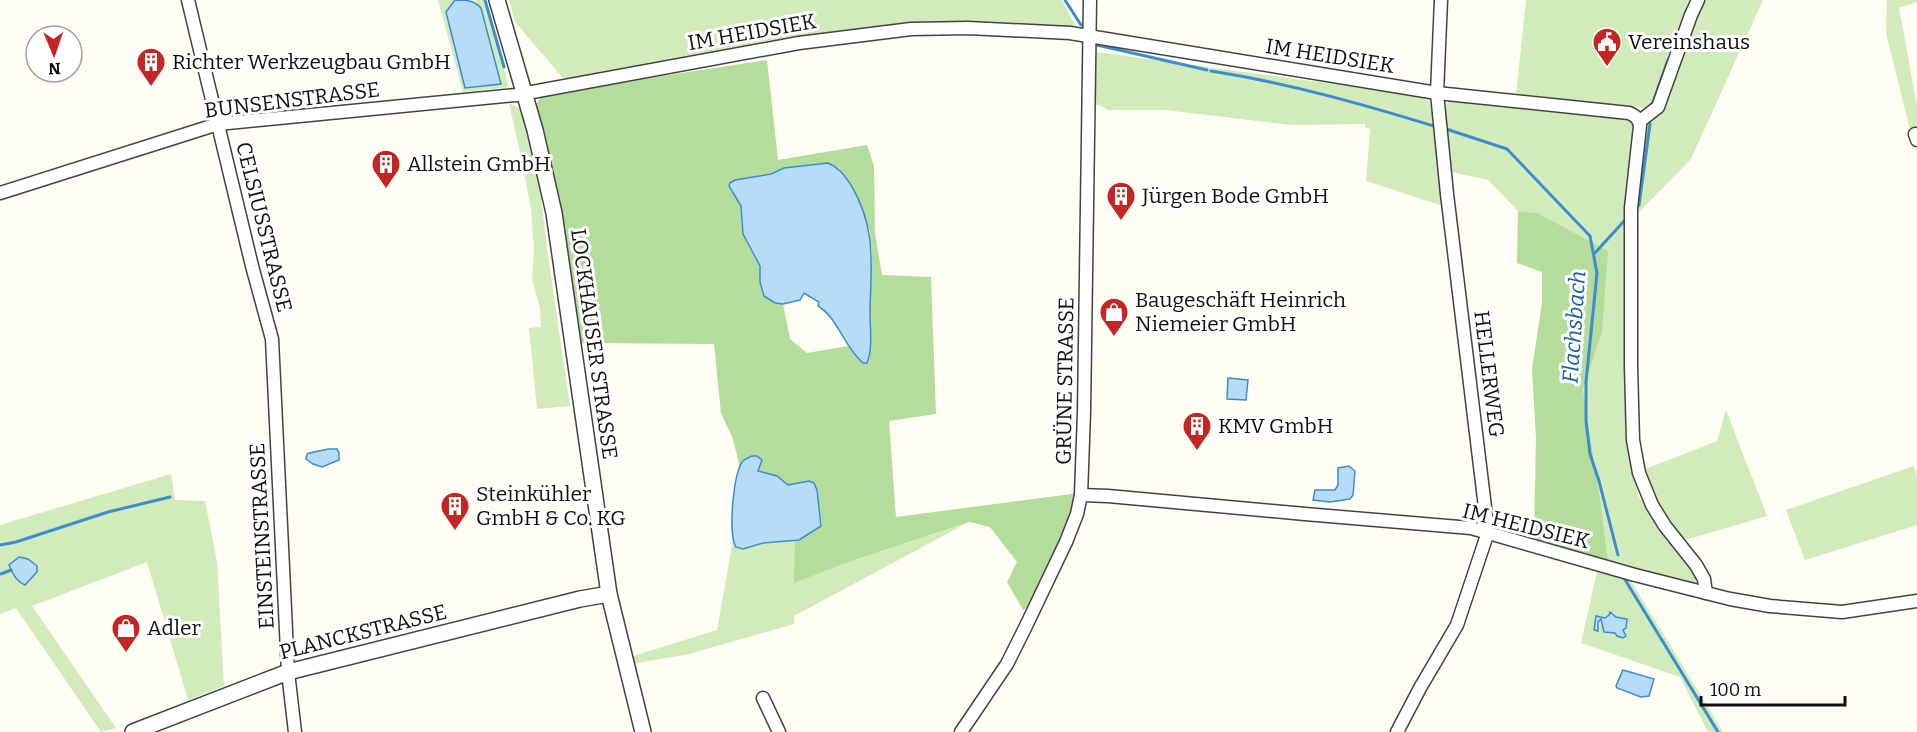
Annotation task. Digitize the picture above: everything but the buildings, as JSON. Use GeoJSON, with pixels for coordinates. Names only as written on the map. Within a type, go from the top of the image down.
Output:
{"type":"FeatureCollection","features":[{"type":"Feature","properties":{"kind":"street","name":"CELSIUSSTRASSE"},"geometry":{"type":"LineString","coordinates":[[188,0],[252,266],[272,339]]}},
{"type":"Feature","properties":{"kind":"street","name":"LOCKHAUSER STRASSE"},"geometry":{"type":"LineString","coordinates":[[497,0],[525,92],[554,213],[609,594],[643,732]]}},
{"type":"Feature","properties":{"kind":"street","name":"GRÜNE STRASSE"},"geometry":{"type":"LineString","coordinates":[[961,732],[1007,664],[1066,542],[1077,514],[1081,495],[1090,0]]}},
{"type":"Feature","properties":{"kind":"street","name":"HELLERWEG"},"geometry":{"type":"LineString","coordinates":[[1397,732],[1457,624],[1488,532],[1440,129],[1437,93],[1441,0]]}},
{"type":"Feature","properties":{"kind":"street"},"geometry":{"type":"LineString","coordinates":[[1698,0],[1658,107],[1640,121],[1631,208],[1631,377],[1632,440],[1640,473],[1652,505],[1704,579],[1706,593]]}},
{"type":"Feature","properties":{"kind":"street","name":"IM HEIDSIEK"},"geometry":{"type":"LineString","coordinates":[[525,92],[799,43],[911,29],[968,28],[1089,36],[1437,93],[1629,113],[1640,121]]}},
{"type":"Feature","properties":{"kind":"street","name":"BUNSENSTRASSE"},"geometry":{"type":"LineString","coordinates":[[0,193],[218,124],[437,104],[525,92]]}},
{"type":"Feature","properties":{"kind":"street","name":"EINSTEINSTRASSE"},"geometry":{"type":"LineString","coordinates":[[272,339],[288,672],[295,732]]}},
{"type":"Feature","properties":{"kind":"street","name":"IM HEIDSIEK"},"geometry":{"type":"LineString","coordinates":[[1081,495],[1471,528],[1605,567],[1706,593],[1770,606],[1823,612],[1857,611],[1917,602]]}},
{"type":"Feature","properties":{"kind":"street","name":"PLANCKSTRASSE"},"geometry":{"type":"LineString","coordinates":[[133,732],[288,672],[564,603],[609,594]]}},
{"type":"Feature","properties":{"kind":"street"},"geometry":{"type":"LineString","coordinates":[[763,698],[779,732]]}},
{"type":"Feature","properties":{"kind":"green space"},"geometry":{"type":"Polygon","coordinates":[[[438,0],[455,0],[446,12],[465,88],[477,2],[471,0],[484,0],[509,87],[463,92],[438,0]]]}},
{"type":"Feature","properties":{"kind":"green space"},"geometry":{"type":"Polygon","coordinates":[[[509,0],[1062,0],[1076,27],[910,23],[838,32],[564,79],[515,22],[509,0]]]}},
{"type":"Feature","properties":{"kind":"green space"},"geometry":{"type":"Polygon","coordinates":[[[1526,0],[1689,0],[1649,108],[1516,96],[1526,0]]]}},
{"type":"Feature","properties":{"kind":"green space"},"geometry":{"type":"Polygon","coordinates":[[[1705,0],[1763,0],[1691,159],[1636,215],[1646,128],[1661,108],[1689,33],[1705,0]]]}},
{"type":"Feature","properties":{"kind":"green space"},"geometry":{"type":"Polygon","coordinates":[[[1887,0],[1917,0],[1917,2],[1899,8],[1917,106],[1917,131],[1911,134],[1886,33],[1887,0]]]}},
{"type":"Feature","properties":{"kind":"green space"},"geometry":{"type":"Polygon","coordinates":[[[1096,52],[1423,96],[1432,105],[1443,206],[1366,181],[1370,129],[1365,128],[1365,124],[1290,125],[1165,110],[1108,110],[1099,105],[1092,105],[1096,52]]]}},
{"type":"Feature","properties":{"kind":"green space"},"geometry":{"type":"Polygon","coordinates":[[[767,60],[778,160],[867,145],[874,166],[875,233],[882,275],[931,277],[936,414],[889,421],[896,517],[1079,493],[1074,513],[1031,605],[1023,610],[1007,582],[1017,562],[990,527],[969,522],[843,564],[794,583],[795,541],[822,523],[816,490],[809,481],[788,485],[777,476],[759,472],[758,468],[744,460],[740,468],[733,439],[721,413],[714,344],[579,343],[535,106],[543,94],[767,60]],[[828,163],[784,168],[760,177],[735,180],[731,191],[741,206],[741,221],[747,244],[760,266],[760,282],[764,296],[775,303],[783,304],[790,339],[807,353],[848,346],[863,363],[872,253],[870,231],[854,191],[839,168],[828,163]]]}},
{"type":"Feature","properties":{"kind":"green space"},"geometry":{"type":"Polygon","coordinates":[[[1450,100],[1630,118],[1638,135],[1628,207],[1627,442],[1639,497],[1694,573],[1698,586],[1608,562],[1583,388],[1602,331],[1537,213],[1518,211],[1488,180],[1452,172],[1444,107],[1450,100]]]}},
{"type":"Feature","properties":{"kind":"green space"},"geometry":{"type":"Polygon","coordinates":[[[509,103],[523,110],[540,188],[570,406],[537,409],[529,328],[541,327],[540,308],[532,280],[534,249],[531,210],[509,103]]]}},
{"type":"Feature","properties":{"kind":"green space"},"geometry":{"type":"Polygon","coordinates":[[[1518,211],[1537,213],[1608,251],[1602,332],[1583,389],[1608,562],[1534,539],[1536,438],[1532,369],[1542,303],[1542,272],[1517,263],[1518,211]]]}},
{"type":"Feature","properties":{"kind":"green space"},"geometry":{"type":"Polygon","coordinates":[[[1726,410],[1767,516],[1682,541],[1648,490],[1643,470],[1717,441],[1726,410]]]}},
{"type":"Feature","properties":{"kind":"green space"},"geometry":{"type":"Polygon","coordinates":[[[1914,466],[1917,476],[1917,525],[1805,560],[1786,510],[1914,466]]]}},
{"type":"Feature","properties":{"kind":"green space"},"geometry":{"type":"Polygon","coordinates":[[[171,474],[175,500],[205,501],[217,562],[224,686],[188,700],[147,562],[32,606],[116,728],[101,732],[16,608],[0,614],[0,525],[171,474]]]}},
{"type":"Feature","properties":{"kind":"green space"},"geometry":{"type":"Polygon","coordinates":[[[969,522],[794,616],[794,624],[689,654],[632,664],[630,657],[717,630],[733,540],[739,549],[763,543],[795,541],[795,582],[969,522]]]}},
{"type":"Feature","properties":{"kind":"green space"},"geometry":{"type":"Polygon","coordinates":[[[1597,572],[1631,581],[1723,732],[1708,732],[1680,677],[1581,643],[1597,572]]]}},
{"type":"Feature","properties":{"kind":"water"},"geometry":{"type":"Polygon","coordinates":[[[455,0],[473,2],[481,8],[501,84],[465,88],[446,12],[455,0]]]}},
{"type":"Feature","properties":{"kind":"water"},"geometry":{"type":"Polygon","coordinates":[[[828,163],[839,170],[851,185],[869,232],[871,338],[867,363],[863,363],[856,356],[831,318],[818,306],[819,302],[804,293],[800,300],[783,304],[775,303],[764,296],[760,282],[760,266],[743,234],[741,206],[729,186],[735,180],[771,174],[784,168],[828,163]]]}},
{"type":"Feature","properties":{"kind":"water"},"geometry":{"type":"Polygon","coordinates":[[[1228,378],[1248,380],[1246,400],[1227,399],[1228,378]]]}},
{"type":"Feature","properties":{"kind":"water"},"geometry":{"type":"Polygon","coordinates":[[[337,449],[339,460],[322,467],[306,459],[309,453],[337,449]]]}},
{"type":"Feature","properties":{"kind":"water"},"geometry":{"type":"Polygon","coordinates":[[[757,456],[762,460],[758,471],[777,476],[788,485],[809,481],[814,483],[817,490],[821,526],[799,540],[763,543],[743,549],[736,547],[732,530],[734,490],[743,461],[757,456]]]}},
{"type":"Feature","properties":{"kind":"water"},"geometry":{"type":"Polygon","coordinates":[[[1349,466],[1355,471],[1353,495],[1350,499],[1330,502],[1313,500],[1315,490],[1335,490],[1338,485],[1338,468],[1349,466]]]}},
{"type":"Feature","properties":{"kind":"water"},"geometry":{"type":"Polygon","coordinates":[[[19,557],[28,559],[37,566],[37,572],[25,585],[15,577],[9,565],[19,557]]]}},
{"type":"Feature","properties":{"kind":"water"},"geometry":{"type":"Polygon","coordinates":[[[1610,612],[1616,617],[1627,619],[1626,628],[1623,630],[1626,636],[1623,638],[1615,633],[1604,632],[1601,619],[1598,622],[1598,631],[1594,630],[1596,616],[1605,618],[1610,612]]]}},
{"type":"Feature","properties":{"kind":"water"},"geometry":{"type":"Polygon","coordinates":[[[1623,670],[1654,679],[1649,696],[1641,697],[1617,688],[1623,670]]]}},
{"type":"Feature","properties":{"kind":"waterway"},"geometry":{"type":"LineString","coordinates":[[485,0],[504,67]]}},
{"type":"Feature","properties":{"kind":"waterway","name":"Flachsbach"},"geometry":{"type":"LineString","coordinates":[[1065,0],[1081,25]]}},
{"type":"Feature","properties":{"kind":"waterway","name":"Flachsbach"},"geometry":{"type":"LineString","coordinates":[[1097,45],[1207,70]]}},
{"type":"Feature","properties":{"kind":"waterway"},"geometry":{"type":"LineString","coordinates":[[1652,105],[1668,60]]}},
{"type":"Feature","properties":{"kind":"waterway","name":"Flachsbach"},"geometry":{"type":"LineString","coordinates":[[1211,71],[1325,95],[1437,127]]}},
{"type":"Feature","properties":{"kind":"waterway"},"geometry":{"type":"LineString","coordinates":[[1636,208],[1639,205],[1650,124]]}},
{"type":"Feature","properties":{"kind":"waterway","name":"Flachsbach"},"geometry":{"type":"LineString","coordinates":[[1443,128],[1507,149],[1590,236],[1597,273],[1586,382],[1586,421],[1590,454],[1618,555]]}},
{"type":"Feature","properties":{"kind":"waterway"},"geometry":{"type":"LineString","coordinates":[[1594,254],[1625,220]]}},
{"type":"Feature","properties":{"kind":"waterway"},"geometry":{"type":"LineString","coordinates":[[0,545],[16,542],[108,512],[170,497]]}},
{"type":"Feature","properties":{"kind":"waterway"},"geometry":{"type":"LineString","coordinates":[[1,574],[11,570]]}},
{"type":"Feature","properties":{"kind":"waterway","name":"Flachsbach"},"geometry":{"type":"LineString","coordinates":[[1624,578],[1718,732]]}},
{"type":"Feature","properties":{"kind":"place","name":"Vereinshaus"},"geometry":{"type":"Point","coordinates":[1607,68]}},
{"type":"Feature","properties":{"kind":"place","name":"Richter Werkzeugbau GmbH"},"geometry":{"type":"Point","coordinates":[151,88]}},
{"type":"Feature","properties":{"kind":"place","name":"Allstein GmbH"},"geometry":{"type":"Point","coordinates":[386,190]}},
{"type":"Feature","properties":{"kind":"place","name":"Jürgen Bode GmbH"},"geometry":{"type":"Point","coordinates":[1121,222]}},
{"type":"Feature","properties":{"kind":"place","name":"Baugeschäft Heinrich Niemeier GmbH"},"geometry":{"type":"Point","coordinates":[1114,338]}},
{"type":"Feature","properties":{"kind":"place","name":"KMV GmbH"},"geometry":{"type":"Point","coordinates":[1197,452]}},
{"type":"Feature","properties":{"kind":"place","name":"Steinkühler GmbH & Co. KG"},"geometry":{"type":"Point","coordinates":[455,532]}},
{"type":"Feature","properties":{"kind":"place","name":"Adler"},"geometry":{"type":"Point","coordinates":[126,654]}}]}
